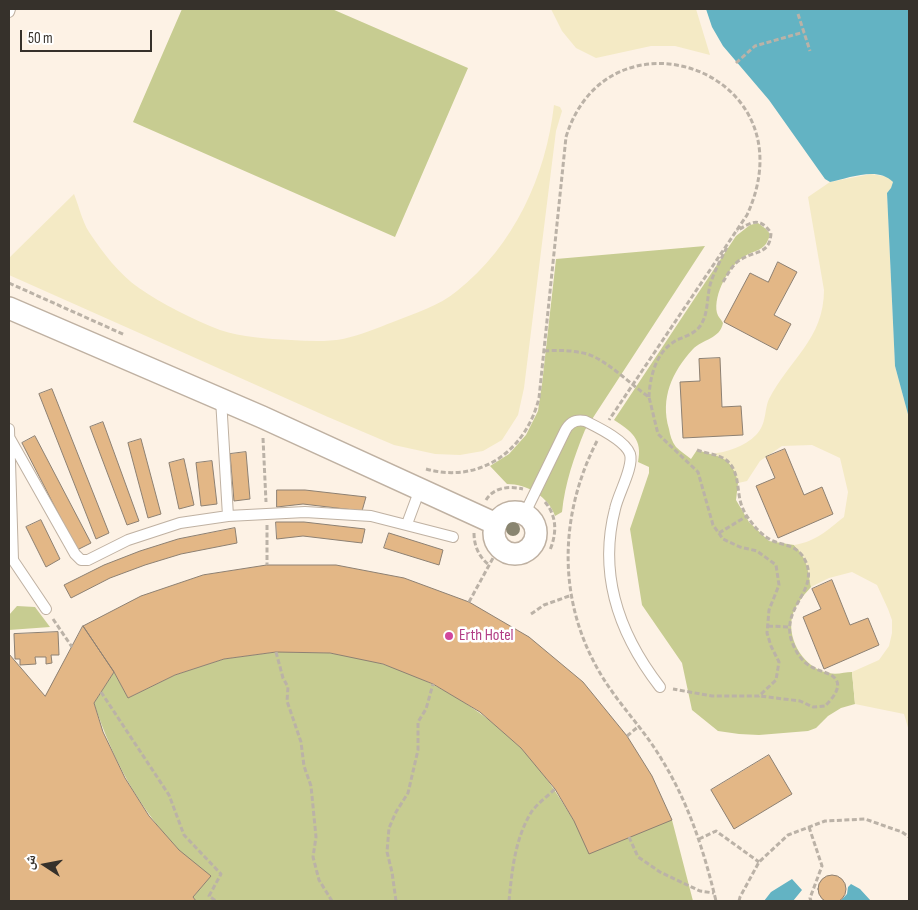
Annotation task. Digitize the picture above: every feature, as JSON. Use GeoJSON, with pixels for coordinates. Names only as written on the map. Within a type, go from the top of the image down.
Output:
{"type":"FeatureCollection","features":[{"type":"Feature","properties":{"kind":"street"},"geometry":{"type":"LineString","coordinates":[[9,308],[262,417],[496,524]]}},
{"type":"Feature","properties":{"kind":"street"},"geometry":{"type":"LineString","coordinates":[[513,512],[524,515],[531,520],[534,526],[535,540],[526,551],[513,554],[506,553],[499,547],[494,537],[496,524],[506,514],[513,512]]}},
{"type":"Feature","properties":{"kind":"lane"},"geometry":{"type":"LineString","coordinates":[[221,399],[228,516]]}},
{"type":"Feature","properties":{"kind":"lane"},"geometry":{"type":"LineString","coordinates":[[524,515],[567,426],[584,420],[621,442],[630,454],[631,460],[617,500],[611,528],[609,566],[617,610],[635,651],[660,687]]}},
{"type":"Feature","properties":{"kind":"lane"},"geometry":{"type":"LineString","coordinates":[[9,429],[9,495],[13,560],[46,609]]}},
{"type":"Feature","properties":{"kind":"lane"},"geometry":{"type":"LineString","coordinates":[[9,437],[81,560],[88,560],[128,540],[180,523],[228,516],[305,512],[370,516],[453,537]]}},
{"type":"Feature","properties":{"kind":"lane"},"geometry":{"type":"LineString","coordinates":[[407,524],[420,488]]}},
{"type":"Feature","properties":{"kind":"path"},"geometry":{"type":"LineString","coordinates":[[798,14],[810,51]]}},
{"type":"Feature","properties":{"kind":"path"},"geometry":{"type":"LineString","coordinates":[[736,63],[755,46],[804,32]]}},
{"type":"Feature","properties":{"kind":"path"},"geometry":{"type":"LineString","coordinates":[[421,468],[448,473],[475,470],[488,465],[511,449],[525,432],[535,412],[539,398],[565,151],[570,123],[584,97],[594,86],[605,77],[630,64]]}},
{"type":"Feature","properties":{"kind":"path"},"geometry":{"type":"LineString","coordinates":[[699,66],[706,70]]}},
{"type":"Feature","properties":{"kind":"path"},"geometry":{"type":"LineString","coordinates":[[716,901],[699,839],[677,786],[662,759],[613,693],[593,660],[581,631],[572,595],[568,563],[568,539],[580,478],[602,430],[747,215],[754,200],[760,175],[760,149],[752,119],[736,94],[718,78]]}},
{"type":"Feature","properties":{"kind":"path"},"geometry":{"type":"LineString","coordinates":[[722,282],[733,266],[741,259],[764,250],[768,246],[771,240],[771,233],[764,225],[759,222],[748,223],[734,233],[715,271],[702,323],[698,329],[666,348],[650,378],[649,397],[658,434],[698,472],[713,526],[723,539],[740,547],[758,551],[776,565],[779,585],[769,610],[767,633],[779,662],[776,680],[759,696]]}},
{"type":"Feature","properties":{"kind":"path"},"geometry":{"type":"LineString","coordinates":[[9,283],[125,335]]}},
{"type":"Feature","properties":{"kind":"path"},"geometry":{"type":"LineString","coordinates":[[544,351],[565,350],[589,355],[612,368],[632,386],[649,397]]}},
{"type":"Feature","properties":{"kind":"path"},"geometry":{"type":"LineString","coordinates":[[262,417],[267,565]]}},
{"type":"Feature","properties":{"kind":"path"},"geometry":{"type":"LineString","coordinates":[[660,687],[712,696],[759,696],[800,701],[814,707],[825,706],[834,698],[838,689],[837,682],[833,676],[812,667],[797,653],[791,638],[790,627],[795,608],[808,584],[806,560],[796,548],[766,537],[747,516],[743,509],[736,473],[730,464],[724,458],[697,450]]}},
{"type":"Feature","properties":{"kind":"path"},"geometry":{"type":"LineString","coordinates":[[719,533],[747,516]]}},
{"type":"Feature","properties":{"kind":"path"},"geometry":{"type":"LineString","coordinates":[[469,602],[499,547]]}},
{"type":"Feature","properties":{"kind":"path"},"geometry":{"type":"LineString","coordinates":[[531,614],[544,605],[572,595]]}},
{"type":"Feature","properties":{"kind":"path"},"geometry":{"type":"LineString","coordinates":[[46,609],[72,647]]}},
{"type":"Feature","properties":{"kind":"path"},"geometry":{"type":"LineString","coordinates":[[768,626],[790,627]]}},
{"type":"Feature","properties":{"kind":"path"},"geometry":{"type":"LineString","coordinates":[[276,652],[283,678],[288,687],[287,701],[301,742],[304,766],[312,786],[316,837],[313,857],[319,880],[332,901]]}},
{"type":"Feature","properties":{"kind":"path"},"geometry":{"type":"LineString","coordinates":[[396,901],[387,852],[389,828],[408,793],[418,750],[418,722],[426,709],[433,684]]}},
{"type":"Feature","properties":{"kind":"path"},"geometry":{"type":"LineString","coordinates":[[101,692],[169,795],[184,836],[221,874],[209,896],[216,901]]}},
{"type":"Feature","properties":{"kind":"path"},"geometry":{"type":"LineString","coordinates":[[627,736],[639,726]]}},
{"type":"Feature","properties":{"kind":"path"},"geometry":{"type":"LineString","coordinates":[[509,901],[512,869],[520,834],[533,809],[555,789]]}},
{"type":"Feature","properties":{"kind":"path"},"geometry":{"type":"LineString","coordinates":[[739,901],[759,862],[788,835],[825,821],[865,819],[902,832],[909,837]]}},
{"type":"Feature","properties":{"kind":"path"},"geometry":{"type":"LineString","coordinates":[[810,827],[822,866],[810,898],[811,901]]}},
{"type":"Feature","properties":{"kind":"path"},"geometry":{"type":"LineString","coordinates":[[699,839],[716,831],[759,862]]}},
{"type":"Feature","properties":{"kind":"path"},"geometry":{"type":"LineString","coordinates":[[630,837],[638,856],[660,872],[700,891],[714,893]]}},
{"type":"Feature","properties":{"kind":"green space"},"geometry":{"type":"Polygon","coordinates":[[[182,9],[332,9],[468,68],[395,237],[133,122],[182,9]]]}},
{"type":"Feature","properties":{"kind":"green space"},"geometry":{"type":"Polygon","coordinates":[[[758,223],[770,234],[768,240],[763,247],[739,260],[728,273],[717,298],[717,314],[723,323],[721,328],[715,336],[693,349],[679,367],[667,396],[667,418],[675,445],[691,459],[697,450],[724,458],[730,464],[736,473],[738,483],[736,500],[749,522],[769,541],[794,545],[801,552],[809,568],[811,587],[802,597],[793,613],[791,626],[795,644],[805,660],[820,670],[835,674],[852,672],[855,704],[841,708],[828,716],[816,728],[808,731],[759,735],[718,731],[692,710],[682,663],[642,605],[630,529],[649,473],[649,467],[638,462],[639,447],[634,436],[614,420],[736,236],[750,225],[758,223]]]}},
{"type":"Feature","properties":{"kind":"green space"},"geometry":{"type":"Polygon","coordinates":[[[705,246],[585,430],[570,470],[562,512],[555,516],[548,503],[536,493],[522,486],[507,484],[490,466],[509,454],[526,435],[538,411],[556,259],[705,246]]]}},
{"type":"Feature","properties":{"kind":"green space"},"geometry":{"type":"Polygon","coordinates":[[[17,606],[35,607],[50,627],[9,630],[9,615],[17,606]]]}},
{"type":"Feature","properties":{"kind":"green space"},"geometry":{"type":"Polygon","coordinates":[[[276,652],[329,653],[355,657],[407,673],[432,684],[479,713],[501,729],[520,747],[543,773],[574,821],[672,820],[693,901],[196,901],[193,897],[210,876],[178,849],[139,799],[109,743],[94,703],[114,672],[128,698],[175,675],[224,659],[276,652]]]}},
{"type":"Feature","properties":{"kind":"sand"},"geometry":{"type":"Polygon","coordinates":[[[551,9],[696,9],[710,55],[675,46],[651,46],[596,58],[576,48],[562,31],[551,9]]]}},
{"type":"Feature","properties":{"kind":"sand"},"geometry":{"type":"Polygon","coordinates":[[[554,105],[560,107],[562,111],[556,131],[524,388],[518,415],[502,440],[483,451],[460,455],[435,454],[394,445],[9,275],[9,258],[74,194],[87,228],[112,263],[139,288],[178,311],[220,330],[255,337],[324,341],[356,336],[442,301],[457,291],[477,273],[495,253],[511,231],[535,183],[550,132],[554,105]]]}},
{"type":"Feature","properties":{"kind":"sand"},"geometry":{"type":"Polygon","coordinates":[[[871,174],[889,177],[893,182],[891,189],[887,193],[895,366],[909,418],[909,731],[904,714],[855,704],[852,672],[879,660],[889,646],[892,633],[892,620],[877,585],[852,572],[829,578],[811,587],[808,569],[799,550],[794,545],[815,538],[844,517],[848,492],[840,458],[812,445],[782,446],[760,461],[747,481],[738,483],[735,472],[726,460],[711,454],[741,446],[760,431],[769,399],[812,336],[818,322],[824,290],[808,197],[830,182],[871,174]]]}},
{"type":"Feature","properties":{"kind":"water"},"geometry":{"type":"Polygon","coordinates":[[[706,9],[909,9],[909,418],[895,366],[887,193],[893,182],[887,177],[871,174],[863,174],[830,182],[825,179],[769,100],[723,46],[712,27],[706,9]]]}},
{"type":"Feature","properties":{"kind":"water"},"geometry":{"type":"Polygon","coordinates":[[[792,879],[802,890],[793,901],[764,901],[771,892],[792,879]]]}},
{"type":"Feature","properties":{"kind":"water"},"geometry":{"type":"Polygon","coordinates":[[[851,884],[860,889],[871,901],[840,901],[847,894],[848,887],[851,884]]]}},
{"type":"Feature","properties":{"kind":"building"},"geometry":{"type":"Polygon","coordinates":[[[778,262],[797,272],[774,315],[791,324],[777,350],[724,322],[750,273],[768,282],[778,262]]]}},
{"type":"Feature","properties":{"kind":"building"},"geometry":{"type":"Polygon","coordinates":[[[720,358],[722,407],[741,406],[743,435],[683,438],[680,382],[700,381],[699,359],[720,358]]]}},
{"type":"Feature","properties":{"kind":"building"},"geometry":{"type":"Polygon","coordinates":[[[52,389],[109,533],[96,539],[39,394],[52,389]]]}},
{"type":"Feature","properties":{"kind":"building"},"geometry":{"type":"Polygon","coordinates":[[[103,422],[139,521],[127,525],[90,427],[103,422]]]}},
{"type":"Feature","properties":{"kind":"building"},"geometry":{"type":"Polygon","coordinates":[[[35,436],[91,543],[77,550],[22,443],[35,436]]]}},
{"type":"Feature","properties":{"kind":"building"},"geometry":{"type":"Polygon","coordinates":[[[141,439],[161,514],[148,518],[128,443],[141,439]]]}},
{"type":"Feature","properties":{"kind":"building"},"geometry":{"type":"Polygon","coordinates":[[[785,449],[804,495],[822,487],[833,514],[778,538],[756,486],[775,478],[766,457],[785,449]]]}},
{"type":"Feature","properties":{"kind":"building"},"geometry":{"type":"Polygon","coordinates":[[[246,452],[250,499],[234,501],[230,454],[246,452]]]}},
{"type":"Feature","properties":{"kind":"building"},"geometry":{"type":"Polygon","coordinates":[[[184,459],[194,505],[179,509],[169,463],[184,459]]]}},
{"type":"Feature","properties":{"kind":"building"},"geometry":{"type":"Polygon","coordinates":[[[212,461],[217,504],[201,506],[196,463],[212,461]]]}},
{"type":"Feature","properties":{"kind":"building"},"geometry":{"type":"Polygon","coordinates":[[[277,490],[305,490],[366,497],[362,511],[303,504],[277,507],[277,490]]]}},
{"type":"Feature","properties":{"kind":"building"},"geometry":{"type":"Polygon","coordinates":[[[41,520],[60,559],[46,567],[26,527],[41,520]]]}},
{"type":"Feature","properties":{"kind":"building"},"geometry":{"type":"Polygon","coordinates":[[[276,522],[304,522],[365,529],[362,543],[303,536],[277,539],[276,522]]]}},
{"type":"Feature","properties":{"kind":"building"},"geometry":{"type":"Polygon","coordinates":[[[235,528],[237,543],[181,554],[145,565],[110,578],[71,598],[64,585],[104,565],[140,551],[178,539],[235,528]]]}},
{"type":"Feature","properties":{"kind":"building"},"geometry":{"type":"Polygon","coordinates":[[[389,533],[443,550],[439,565],[384,548],[389,533]]]}},
{"type":"Feature","properties":{"kind":"building"},"geometry":{"type":"Polygon","coordinates":[[[267,565],[336,565],[404,578],[469,602],[529,637],[583,682],[627,736],[652,776],[672,820],[589,854],[574,821],[555,789],[521,748],[480,712],[433,684],[383,664],[330,653],[276,652],[224,659],[175,675],[128,698],[114,672],[83,626],[141,596],[203,575],[267,565]]]}},
{"type":"Feature","properties":{"kind":"building"},"geometry":{"type":"Polygon","coordinates":[[[832,580],[850,625],[868,618],[879,645],[824,669],[803,617],[821,609],[812,589],[832,580]]]}},
{"type":"Feature","properties":{"kind":"building"},"geometry":{"type":"Polygon","coordinates":[[[83,626],[114,672],[94,703],[103,732],[125,778],[149,816],[179,850],[211,876],[193,897],[196,901],[9,901],[9,654],[45,696],[83,626]]]}},
{"type":"Feature","properties":{"kind":"building"},"geometry":{"type":"Polygon","coordinates":[[[58,632],[59,655],[51,655],[52,663],[46,664],[46,657],[35,657],[36,664],[20,665],[20,659],[15,659],[14,634],[58,632]]]}},
{"type":"Feature","properties":{"kind":"building"},"geometry":{"type":"Polygon","coordinates":[[[769,755],[792,794],[734,829],[711,790],[769,755]]]}},
{"type":"Feature","properties":{"kind":"building"},"geometry":{"type":"Polygon","coordinates":[[[832,875],[842,879],[846,889],[842,899],[832,903],[822,899],[818,889],[822,879],[832,875]]]}},
{"type":"Feature","properties":{"kind":"place","name":"Erth Hotel"},"geometry":{"type":"Point","coordinates":[449,636]}}]}
